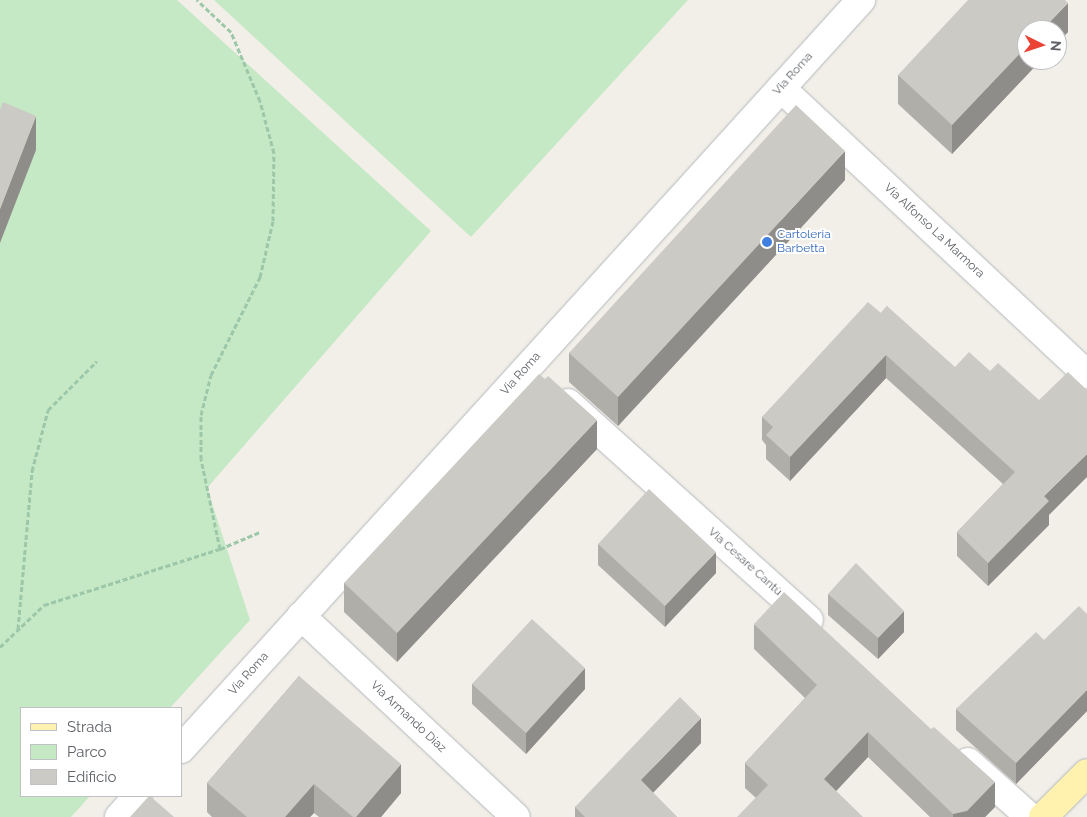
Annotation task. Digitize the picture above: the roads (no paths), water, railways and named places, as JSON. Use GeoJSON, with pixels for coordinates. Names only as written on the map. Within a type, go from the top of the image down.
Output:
{"type":"FeatureCollection","features":[{"type":"Feature","properties":{"kind":"main road"},"geometry":{"type":"LineString","coordinates":[[1043,817],[1087,773]]}},
{"type":"Feature","properties":{"kind":"street","name":"Via Roma"},"geometry":{"type":"LineString","coordinates":[[182,748],[861,0]]}},
{"type":"Feature","properties":{"kind":"street","name":"Via Alfonso La Marmora"},"geometry":{"type":"LineString","coordinates":[[781,88],[1087,374]]}},
{"type":"Feature","properties":{"kind":"street","name":"Via Cesare Cantù"},"geometry":{"type":"LineString","coordinates":[[528,366],[830,638]]}},
{"type":"Feature","properties":{"kind":"street","name":"Via Armando Diaz"},"geometry":{"type":"LineString","coordinates":[[301,616],[516,817]]}},
{"type":"Feature","properties":{"kind":"street"},"geometry":{"type":"LineString","coordinates":[[947,744],[1030,817]]}},
{"type":"Feature","properties":{"kind":"street"},"geometry":{"type":"LineString","coordinates":[[119,817],[137,797]]}},
{"type":"Feature","properties":{"kind":"place","name":"Cartoleria Barbetta"},"geometry":{"type":"Point","coordinates":[767,242]}}]}
